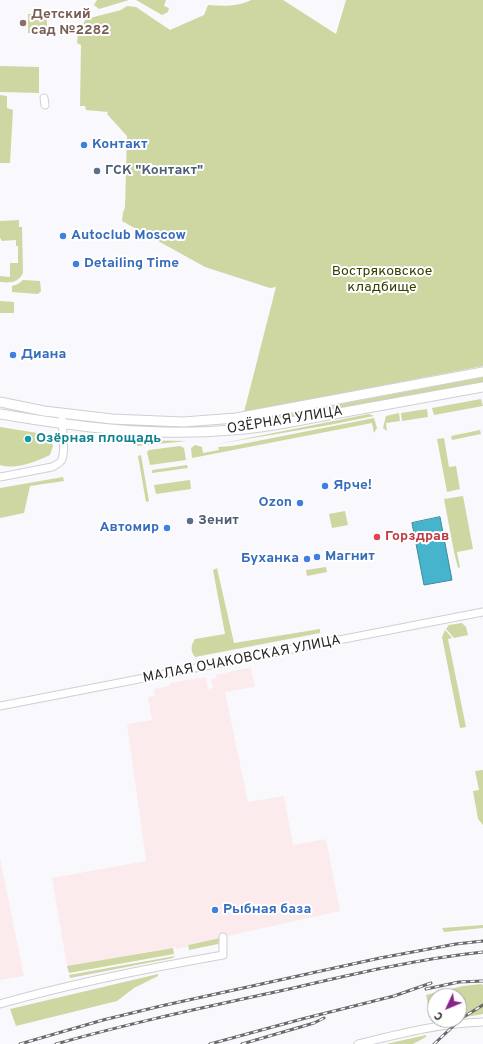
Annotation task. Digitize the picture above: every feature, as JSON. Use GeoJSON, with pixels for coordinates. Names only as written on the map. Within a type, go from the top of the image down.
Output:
{"type":"FeatureCollection","features":[{"type":"Feature","properties":{"kind":"main road","name":"ОЗЁРНАЯ УЛИЦА"},"geometry":{"type":"LineString","coordinates":[[0,402],[44,411],[112,419],[183,422],[236,418],[254,415],[483,372]]}},
{"type":"Feature","properties":{"kind":"main road","name":"ОЗЁРНАЯ УЛИЦА"},"geometry":{"type":"LineString","coordinates":[[0,414],[103,429],[181,432],[232,430],[256,428],[483,387]]}},
{"type":"Feature","properties":{"kind":"street"},"geometry":{"type":"LineString","coordinates":[[270,412],[265,419],[269,425],[273,425]]}},
{"type":"Feature","properties":{"kind":"street"},"geometry":{"type":"LineString","coordinates":[[0,477],[52,467],[62,459],[62,424],[64,413]]}},
{"type":"Feature","properties":{"kind":"street"},"geometry":{"type":"LineString","coordinates":[[254,415],[260,417],[261,422],[260,426],[256,428]]}},
{"type":"Feature","properties":{"kind":"street","name":"МАЛАЯ ОЧАКОВСКАЯ УЛИЦА"},"geometry":{"type":"LineString","coordinates":[[0,706],[483,612]]}},
{"type":"Feature","properties":{"kind":"street"},"geometry":{"type":"LineString","coordinates":[[0,1004],[77,985],[178,963],[223,955],[224,937]]}},
{"type":"Feature","properties":{"kind":"street"},"geometry":{"type":"LineString","coordinates":[[358,1044],[417,1030],[455,1024],[483,1022]]}},
{"type":"Feature","properties":{"kind":"shaded area"},"geometry":{"type":"Polygon","coordinates":[[[251,667],[255,687],[225,692],[248,802],[284,796],[293,845],[326,839],[340,911],[187,945],[187,947],[176,949],[175,947],[67,966],[52,878],[146,861],[127,724],[152,720],[148,697],[155,696],[154,689],[170,686],[170,683],[206,677],[208,689],[213,688],[211,679],[217,678],[216,675],[251,667]]]}},
{"type":"Feature","properties":{"kind":"shaded area"},"geometry":{"type":"Polygon","coordinates":[[[0,858],[24,976],[0,980],[0,858]]]}},
{"type":"Feature","properties":{"kind":"green space"},"geometry":{"type":"Polygon","coordinates":[[[97,0],[129,0],[99,9],[94,5],[97,0]]]}},
{"type":"Feature","properties":{"kind":"green space"},"geometry":{"type":"Polygon","coordinates":[[[136,0],[166,0],[164,6],[169,8],[168,12],[162,15],[136,0]]]}},
{"type":"Feature","properties":{"kind":"green space","name":"Востряковское кладбище"},"geometry":{"type":"Polygon","coordinates":[[[251,0],[283,0],[336,34],[346,0],[483,0],[483,366],[244,412],[276,287],[270,288],[205,267],[122,221],[125,207],[127,136],[107,114],[108,112],[86,110],[85,106],[80,106],[81,45],[77,43],[78,33],[86,19],[121,10],[127,6],[136,7],[170,30],[204,15],[208,5],[236,5],[251,0]]]}},
{"type":"Feature","properties":{"kind":"green space"},"geometry":{"type":"Polygon","coordinates":[[[28,14],[47,14],[47,33],[28,33],[28,14]]]}},
{"type":"Feature","properties":{"kind":"green space"},"geometry":{"type":"Polygon","coordinates":[[[0,66],[39,67],[39,93],[0,92],[0,66]]]}},
{"type":"Feature","properties":{"kind":"green space"},"geometry":{"type":"Polygon","coordinates":[[[0,95],[7,96],[7,108],[13,110],[10,163],[0,163],[0,95]]]}},
{"type":"Feature","properties":{"kind":"green space"},"geometry":{"type":"Polygon","coordinates":[[[19,220],[19,227],[22,227],[23,273],[16,281],[0,282],[0,276],[10,277],[10,263],[18,263],[18,246],[16,246],[16,240],[2,241],[0,238],[0,221],[19,220]]]}},
{"type":"Feature","properties":{"kind":"green space"},"geometry":{"type":"Polygon","coordinates":[[[23,280],[40,281],[41,291],[38,294],[12,292],[12,286],[23,280]]]}},
{"type":"Feature","properties":{"kind":"green space"},"geometry":{"type":"Polygon","coordinates":[[[0,301],[14,302],[14,313],[0,313],[0,301]]]}},
{"type":"Feature","properties":{"kind":"green space"},"geometry":{"type":"Polygon","coordinates":[[[483,377],[483,384],[270,422],[269,420],[272,417],[483,377]]]}},
{"type":"Feature","properties":{"kind":"green space"},"geometry":{"type":"Polygon","coordinates":[[[481,399],[483,406],[434,415],[432,408],[481,399]]]}},
{"type":"Feature","properties":{"kind":"green space"},"geometry":{"type":"Polygon","coordinates":[[[427,409],[428,417],[402,421],[401,413],[427,409]]]}},
{"type":"Feature","properties":{"kind":"green space"},"geometry":{"type":"Polygon","coordinates":[[[399,413],[400,421],[386,423],[387,431],[383,428],[386,416],[399,413]]]}},
{"type":"Feature","properties":{"kind":"green space"},"geometry":{"type":"Polygon","coordinates":[[[369,414],[374,416],[218,444],[369,414]]]}},
{"type":"Feature","properties":{"kind":"green space"},"geometry":{"type":"Polygon","coordinates":[[[374,418],[377,428],[374,433],[372,423],[192,458],[191,448],[195,445],[202,447],[203,453],[219,450],[218,447],[232,446],[374,418]]]}},
{"type":"Feature","properties":{"kind":"green space","name":"Озёрная площадь"},"geometry":{"type":"Polygon","coordinates":[[[0,427],[38,433],[49,438],[53,446],[50,455],[32,463],[19,466],[12,467],[0,465],[0,427]]]}},
{"type":"Feature","properties":{"kind":"green space"},"geometry":{"type":"Polygon","coordinates":[[[480,430],[481,434],[452,440],[451,436],[480,430]]]}},
{"type":"Feature","properties":{"kind":"green space"},"geometry":{"type":"Polygon","coordinates":[[[444,438],[449,467],[456,466],[460,489],[447,492],[437,439],[444,438]]]}},
{"type":"Feature","properties":{"kind":"green space"},"geometry":{"type":"Polygon","coordinates":[[[136,440],[187,441],[137,446],[136,440]]]}},
{"type":"Feature","properties":{"kind":"green space"},"geometry":{"type":"Polygon","coordinates":[[[180,446],[184,448],[186,460],[150,465],[147,452],[149,450],[180,446]]]}},
{"type":"Feature","properties":{"kind":"green space"},"geometry":{"type":"Polygon","coordinates":[[[141,455],[149,501],[146,502],[138,456],[141,455]]]}},
{"type":"Feature","properties":{"kind":"green space"},"geometry":{"type":"Polygon","coordinates":[[[187,465],[188,468],[152,473],[152,470],[187,465]]]}},
{"type":"Feature","properties":{"kind":"green space"},"geometry":{"type":"Polygon","coordinates":[[[63,477],[64,481],[30,486],[24,513],[0,518],[0,488],[63,477]]]}},
{"type":"Feature","properties":{"kind":"green space"},"geometry":{"type":"Polygon","coordinates":[[[190,480],[191,489],[156,494],[154,485],[190,480]]]}},
{"type":"Feature","properties":{"kind":"green space"},"geometry":{"type":"Polygon","coordinates":[[[463,496],[473,549],[457,552],[460,567],[458,568],[444,499],[463,496]]]}},
{"type":"Feature","properties":{"kind":"green space"},"geometry":{"type":"Polygon","coordinates":[[[345,511],[348,525],[332,528],[329,514],[345,511]]]}},
{"type":"Feature","properties":{"kind":"green space"},"geometry":{"type":"Polygon","coordinates":[[[326,567],[327,572],[307,576],[306,570],[326,567]]]}},
{"type":"Feature","properties":{"kind":"green space"},"geometry":{"type":"Polygon","coordinates":[[[217,568],[234,643],[320,629],[320,633],[195,657],[192,652],[192,648],[195,639],[225,634],[213,570],[217,568]]]}},
{"type":"Feature","properties":{"kind":"green space"},"geometry":{"type":"Polygon","coordinates":[[[462,623],[466,627],[468,635],[454,638],[446,629],[449,625],[462,623]]]}},
{"type":"Feature","properties":{"kind":"green space"},"geometry":{"type":"Polygon","coordinates":[[[445,630],[452,638],[448,639],[466,727],[460,728],[442,637],[445,630]]]}},
{"type":"Feature","properties":{"kind":"green space"},"geometry":{"type":"Polygon","coordinates":[[[483,770],[483,825],[478,819],[473,791],[479,790],[475,771],[483,770]]]}},
{"type":"Feature","properties":{"kind":"green space"},"geometry":{"type":"Polygon","coordinates":[[[483,925],[483,928],[444,932],[442,928],[483,925]]]}},
{"type":"Feature","properties":{"kind":"green space"},"geometry":{"type":"Polygon","coordinates":[[[220,938],[220,942],[218,944],[189,950],[188,945],[220,938]]]}},
{"type":"Feature","properties":{"kind":"green space"},"geometry":{"type":"Polygon","coordinates":[[[173,948],[174,954],[69,973],[67,966],[173,948]]]}},
{"type":"Feature","properties":{"kind":"green space"},"geometry":{"type":"Polygon","coordinates":[[[175,956],[173,958],[70,978],[69,975],[175,956]]]}},
{"type":"Feature","properties":{"kind":"green space"},"geometry":{"type":"Polygon","coordinates":[[[158,974],[158,976],[134,988],[117,1001],[16,1026],[10,1009],[158,974]]]}},
{"type":"Feature","properties":{"kind":"green space"},"geometry":{"type":"Polygon","coordinates":[[[482,984],[483,1014],[467,1017],[467,988],[455,988],[482,984]]]}},
{"type":"Feature","properties":{"kind":"green space"},"geometry":{"type":"Polygon","coordinates":[[[426,1035],[426,1037],[413,1044],[386,1044],[426,1035]]]}},
{"type":"Feature","properties":{"kind":"water"},"geometry":{"type":"Polygon","coordinates":[[[440,517],[452,580],[424,585],[412,523],[440,517]]]}},
{"type":"Feature","properties":{"kind":"railway"},"geometry":{"type":"LineString","coordinates":[[20,1044],[103,1020],[161,1006],[380,958],[456,944],[483,941]]}},
{"type":"Feature","properties":{"kind":"railway"},"geometry":{"type":"LineString","coordinates":[[56,1044],[143,1021],[361,973],[410,963],[483,952]]}},
{"type":"Feature","properties":{"kind":"railway"},"geometry":{"type":"LineString","coordinates":[[426,989],[459,982],[483,981]]}},
{"type":"Feature","properties":{"kind":"railway"},"geometry":{"type":"LineString","coordinates":[[210,1044],[394,996],[431,983]]}},
{"type":"Feature","properties":{"kind":"railway"},"geometry":{"type":"LineString","coordinates":[[434,1044],[462,1018],[483,1005]]}},
{"type":"Feature","properties":{"kind":"railway"},"geometry":{"type":"LineString","coordinates":[[242,1044],[314,1023],[324,1018]]}},
{"type":"Feature","properties":{"kind":"place","name":"Детский сад №2282"},"geometry":{"type":"Point","coordinates":[23,23]}},
{"type":"Feature","properties":{"kind":"place","name":"Контакт"},"geometry":{"type":"Point","coordinates":[84,145]}},
{"type":"Feature","properties":{"kind":"place","name":"ГСК \"Контакт\""},"geometry":{"type":"Point","coordinates":[97,171]}},
{"type":"Feature","properties":{"kind":"place","name":"Autoclub Moscow"},"geometry":{"type":"Point","coordinates":[63,236]}},
{"type":"Feature","properties":{"kind":"place","name":"Detailing Time"},"geometry":{"type":"Point","coordinates":[76,264]}},
{"type":"Feature","properties":{"kind":"place","name":"Диана"},"geometry":{"type":"Point","coordinates":[13,355]}},
{"type":"Feature","properties":{"kind":"place","name":"Озёрная площадь"},"geometry":{"type":"Point","coordinates":[28,439]}},
{"type":"Feature","properties":{"kind":"place","name":"Ярче!"},"geometry":{"type":"Point","coordinates":[325,486]}},
{"type":"Feature","properties":{"kind":"place","name":"Ozon"},"geometry":{"type":"Point","coordinates":[300,503]}},
{"type":"Feature","properties":{"kind":"place","name":"Зенит"},"geometry":{"type":"Point","coordinates":[190,521]}},
{"type":"Feature","properties":{"kind":"place","name":"Автомир"},"geometry":{"type":"Point","coordinates":[167,528]}},
{"type":"Feature","properties":{"kind":"place","name":"Горздрав"},"geometry":{"type":"Point","coordinates":[377,537]}},
{"type":"Feature","properties":{"kind":"place","name":"Магнит"},"geometry":{"type":"Point","coordinates":[317,557]}},
{"type":"Feature","properties":{"kind":"place","name":"Буханка"},"geometry":{"type":"Point","coordinates":[307,559]}},
{"type":"Feature","properties":{"kind":"place","name":"Рыбная база"},"geometry":{"type":"Point","coordinates":[215,910]}}]}
